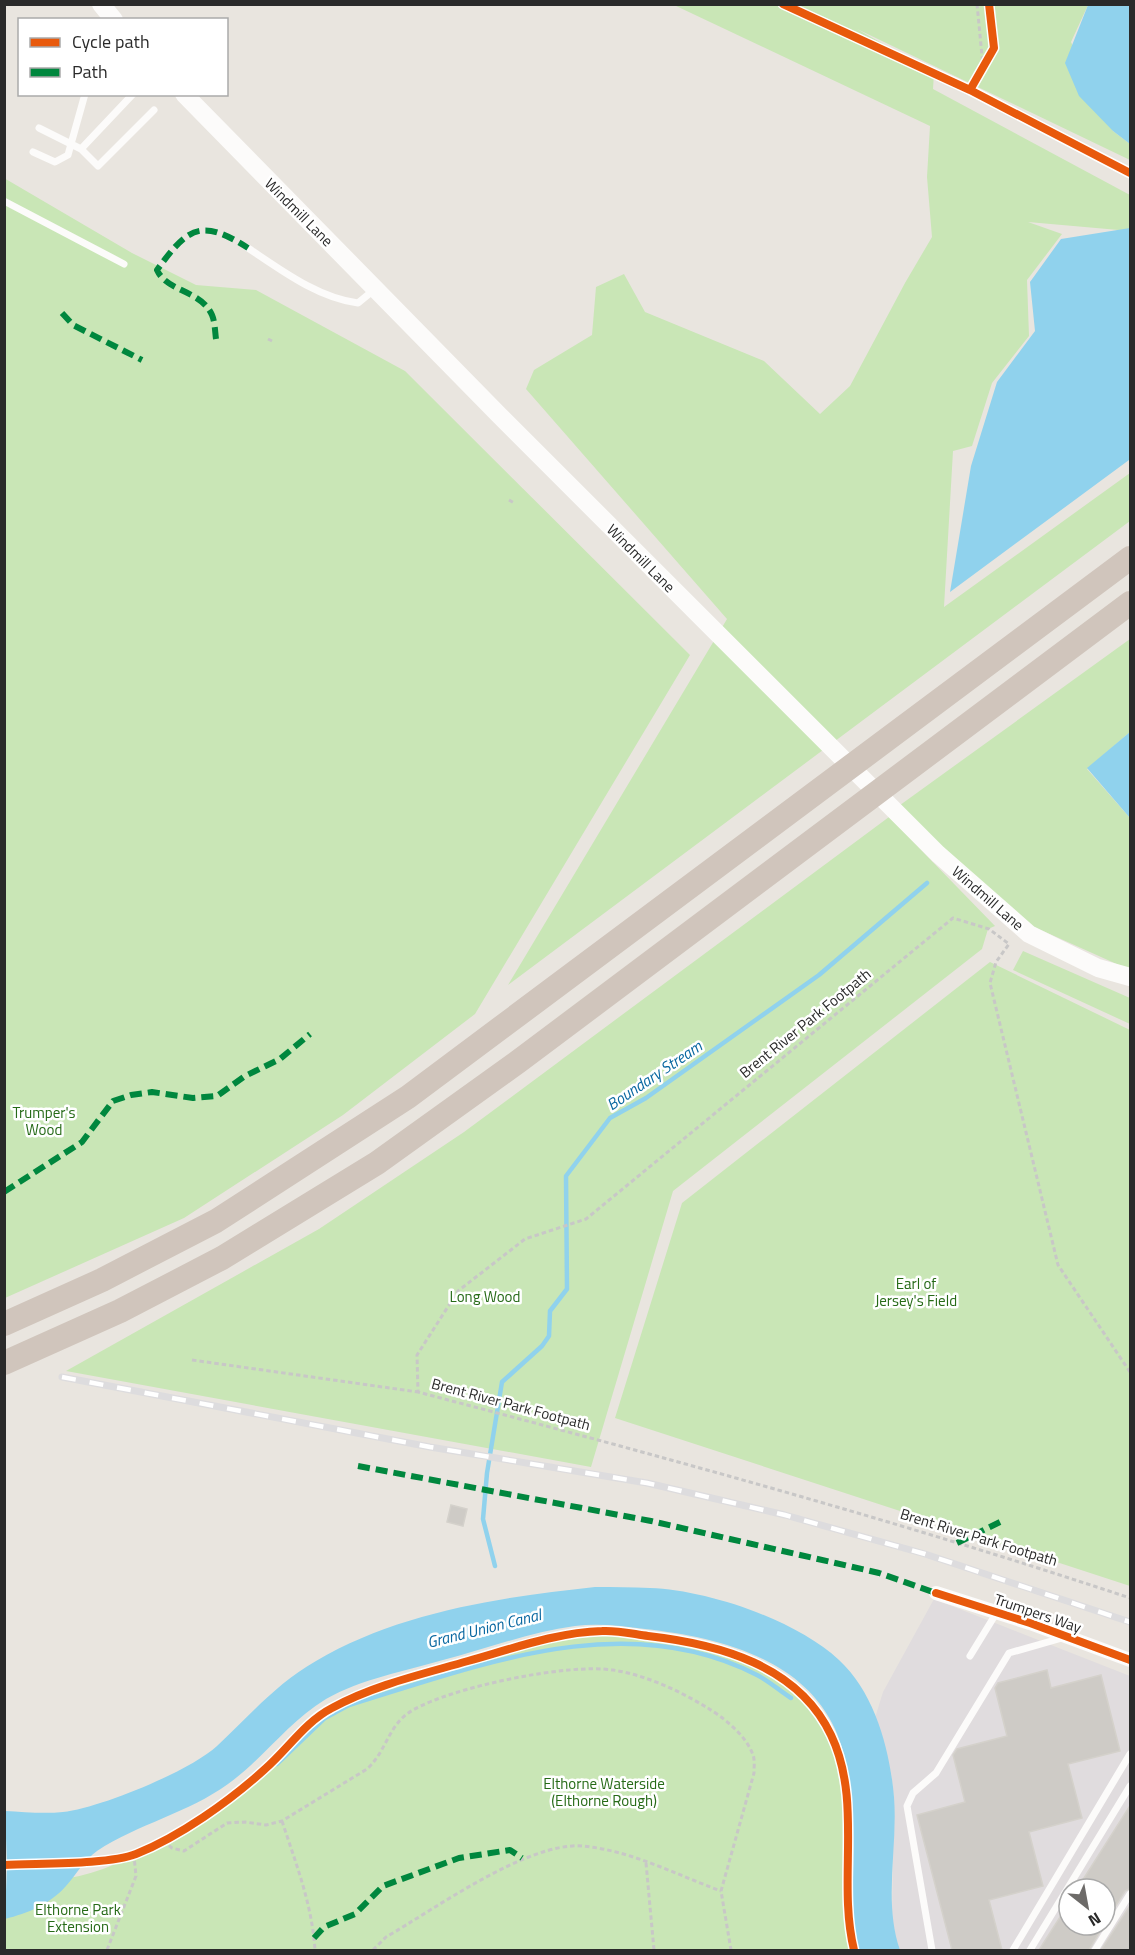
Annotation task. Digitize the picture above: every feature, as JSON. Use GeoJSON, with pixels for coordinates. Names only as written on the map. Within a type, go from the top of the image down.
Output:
{"type":"FeatureCollection","features":[{"type":"Feature","properties":{"kind":"highway"},"geometry":{"type":"LineString","coordinates":[[4,1324],[166,1248],[216,1221],[408,1097],[1131,558]]}},
{"type":"Feature","properties":{"kind":"highway"},"geometry":{"type":"LineString","coordinates":[[4,1363],[41,1348],[180,1281],[267,1233],[341,1187],[519,1061],[1131,603]]}},
{"type":"Feature","properties":{"kind":"main road"},"geometry":{"type":"LineString","coordinates":[[101,4],[112,18]]}},
{"type":"Feature","properties":{"kind":"main road","name":"Windmill Lane"},"geometry":{"type":"LineString","coordinates":[[186,96],[938,854],[1029,934],[1098,968],[1131,977]]}},
{"type":"Feature","properties":{"kind":"street","name":"Trumpers Way"},"geometry":{"type":"LineString","coordinates":[[936,1593],[997,1612],[1131,1660]]}},
{"type":"Feature","properties":{"kind":"lane"},"geometry":{"type":"LineString","coordinates":[[33,152],[55,162],[68,154],[84,96]]}},
{"type":"Feature","properties":{"kind":"lane"},"geometry":{"type":"LineString","coordinates":[[81,148],[130,96]]}},
{"type":"Feature","properties":{"kind":"lane"},"geometry":{"type":"LineString","coordinates":[[39,128],[81,148],[98,166],[154,110]]}},
{"type":"Feature","properties":{"kind":"lane"},"geometry":{"type":"LineString","coordinates":[[4,201],[124,264]]}},
{"type":"Feature","properties":{"kind":"lane"},"geometry":{"type":"LineString","coordinates":[[248,248],[295,279],[343,301],[358,303],[375,289]]}},
{"type":"Feature","properties":{"kind":"lane"},"geometry":{"type":"LineString","coordinates":[[970,1656],[997,1612]]}},
{"type":"Feature","properties":{"kind":"lane"},"geometry":{"type":"LineString","coordinates":[[932,1950],[907,1806],[913,1793],[936,1773],[1009,1653],[1066,1636]]}},
{"type":"Feature","properties":{"kind":"lane"},"geometry":{"type":"LineString","coordinates":[[1013,1950],[1131,1754]]}},
{"type":"Feature","properties":{"kind":"lane"},"geometry":{"type":"LineString","coordinates":[[1030,1950],[1131,1786]]}},
{"type":"Feature","properties":{"kind":"lane"},"geometry":{"type":"LineString","coordinates":[[1095,1950],[1131,1894]]}},
{"type":"Feature","properties":{"kind":"path"},"geometry":{"type":"LineString","coordinates":[[977,4],[983,66]]}},
{"type":"Feature","properties":{"kind":"path"},"geometry":{"type":"LineString","coordinates":[[268,339],[274,342]]}},
{"type":"Feature","properties":{"kind":"path"},"geometry":{"type":"LineString","coordinates":[[509,500],[514,503]]}},
{"type":"Feature","properties":{"kind":"path"},"geometry":{"type":"LineString","coordinates":[[192,1360],[418,1392]]}},
{"type":"Feature","properties":{"kind":"path"},"geometry":{"type":"LineString","coordinates":[[4,1865],[134,1855],[164,1841],[224,1802],[266,1769],[310,1722],[333,1707],[418,1675],[557,1638],[603,1631],[690,1641],[753,1661],[783,1678],[814,1707],[831,1734],[844,1779],[848,1827],[849,1932],[854,1950]]}},
{"type":"Feature","properties":{"kind":"path"},"geometry":{"type":"LineString","coordinates":[[164,1841],[172,1848],[184,1851],[227,1824],[245,1822],[266,1825],[282,1821],[367,1769],[378,1759],[388,1734],[399,1719],[434,1700],[509,1679],[577,1668],[613,1670],[680,1691],[718,1714],[740,1735],[754,1755],[754,1773],[721,1892],[731,1950]]}},
{"type":"Feature","properties":{"kind":"path"},"geometry":{"type":"LineString","coordinates":[[282,1821],[305,1885],[314,1926],[315,1950]]}},
{"type":"Feature","properties":{"kind":"path"},"geometry":{"type":"LineString","coordinates":[[373,1950],[386,1937],[518,1860],[549,1849],[581,1846],[614,1851],[721,1892]]}},
{"type":"Feature","properties":{"kind":"path"},"geometry":{"type":"LineString","coordinates":[[107,1950],[136,1876],[134,1855]]}},
{"type":"Feature","properties":{"kind":"path"},"geometry":{"type":"LineString","coordinates":[[646,1863],[654,1950]]}},
{"type":"Feature","properties":{"kind":"shaded area"},"geometry":{"type":"Polygon","coordinates":[[[934,1599],[1130,1676],[1130,1950],[900,1950],[894,1933],[892,1914],[894,1799],[891,1773],[875,1718],[883,1692],[934,1599]]]}},
{"type":"Feature","properties":{"kind":"green space"},"geometry":{"type":"Polygon","coordinates":[[[674,5],[1088,5],[1071,42],[1113,131],[1130,144],[1130,160],[857,29],[934,73],[933,89],[1130,195],[1130,231],[1028,222],[1062,234],[1027,280],[1029,336],[992,383],[972,446],[953,451],[944,607],[1130,473],[1130,521],[508,985],[727,619],[526,389],[534,370],[592,335],[596,287],[624,274],[645,312],[764,361],[820,414],[850,386],[932,237],[927,177],[930,126],[674,5]]]}},
{"type":"Feature","properties":{"kind":"green space","name":"Trumper's Wood"},"geometry":{"type":"Polygon","coordinates":[[[4,178],[132,253],[196,285],[256,290],[405,371],[690,655],[475,1014],[343,1115],[184,1218],[5,1298],[4,178]]]}},
{"type":"Feature","properties":{"kind":"green space"},"geometry":{"type":"Polygon","coordinates":[[[1130,639],[1130,732],[1087,769],[1130,818],[1130,970],[1032,926],[896,808],[1130,639]]]}},
{"type":"Feature","properties":{"kind":"green space","name":"Long Wood"},"geometry":{"type":"Polygon","coordinates":[[[889,817],[995,926],[988,929],[982,949],[673,1191],[591,1467],[66,1371],[319,1229],[464,1132],[889,817]]]}},
{"type":"Feature","properties":{"kind":"green space"},"geometry":{"type":"Polygon","coordinates":[[[1023,951],[1130,998],[1130,1024],[1013,970],[1023,951]]]}},
{"type":"Feature","properties":{"kind":"green space","name":"Earl of Jersey's Field"},"geometry":{"type":"Polygon","coordinates":[[[990,962],[1130,1030],[1130,1586],[615,1418],[682,1203],[990,962]]]}},
{"type":"Feature","properties":{"kind":"green space","name":"Elthorne Waterside (Elthorne Rough)"},"geometry":{"type":"Polygon","coordinates":[[[603,1631],[672,1640],[742,1657],[774,1672],[801,1692],[823,1718],[838,1752],[844,1780],[848,1828],[849,1920],[854,1950],[5,1950],[5,1889],[91,1873],[166,1839],[205,1814],[262,1772],[312,1722],[332,1708],[361,1695],[469,1660],[522,1646],[603,1631]]]}},
{"type":"Feature","properties":{"kind":"water"},"geometry":{"type":"Polygon","coordinates":[[[1088,5],[1130,5],[1130,144],[1113,131],[1079,96],[1065,63],[1088,5]]]}},
{"type":"Feature","properties":{"kind":"water"},"geometry":{"type":"Polygon","coordinates":[[[1130,228],[1129,460],[950,592],[971,466],[997,382],[1035,331],[1030,282],[1061,239],[1130,228]]]}},
{"type":"Feature","properties":{"kind":"water"},"geometry":{"type":"Polygon","coordinates":[[[1130,732],[1130,818],[1087,768],[1130,732]]]}},
{"type":"Feature","properties":{"kind":"water","name":"Grand Union Canal"},"geometry":{"type":"Polygon","coordinates":[[[595,1587],[673,1590],[724,1601],[776,1620],[799,1632],[821,1646],[852,1673],[879,1723],[889,1760],[895,1816],[892,1913],[900,1950],[858,1950],[853,1915],[853,1823],[850,1784],[842,1747],[835,1729],[820,1704],[801,1684],[779,1668],[728,1645],[672,1633],[601,1625],[575,1626],[525,1636],[383,1676],[340,1692],[312,1708],[228,1784],[196,1803],[129,1833],[97,1851],[53,1898],[30,1911],[5,1919],[7,1865],[5,1811],[49,1813],[79,1809],[121,1796],[166,1777],[217,1746],[264,1700],[302,1670],[348,1644],[382,1630],[452,1609],[524,1596],[595,1587]]]}},
{"type":"Feature","properties":{"kind":"building"},"geometry":{"type":"Polygon","coordinates":[[[451,1505],[467,1509],[463,1526],[447,1522],[451,1505]]]}},
{"type":"Feature","properties":{"kind":"building"},"geometry":{"type":"Polygon","coordinates":[[[1047,1670],[1051,1688],[1101,1675],[1120,1751],[1068,1764],[1082,1818],[1029,1832],[1043,1886],[989,1900],[1002,1950],[952,1950],[917,1815],[965,1802],[953,1755],[957,1749],[1007,1736],[995,1688],[998,1683],[1047,1670]]]}},
{"type":"Feature","properties":{"kind":"building"},"geometry":{"type":"Polygon","coordinates":[[[1131,1804],[1131,1888],[1125,1891],[1117,1904],[1117,1877],[1085,1877],[1131,1804]]]}},
{"type":"Feature","properties":{"kind":"building"},"geometry":{"type":"Polygon","coordinates":[[[1131,1904],[1131,1950],[1101,1950],[1109,1937],[1117,1937],[1117,1925],[1131,1904]]]}},
{"type":"Feature","properties":{"kind":"building"},"geometry":{"type":"Polygon","coordinates":[[[1057,1922],[1057,1937],[1097,1937],[1089,1950],[1039,1950],[1057,1922]]]}},
{"type":"Feature","properties":{"kind":"waterway","name":"Boundary Stream"},"geometry":{"type":"LineString","coordinates":[[495,1566],[483,1519],[487,1473],[502,1382],[542,1346],[549,1336],[550,1311],[567,1289],[566,1176],[610,1118],[646,1098],[819,975],[927,883]]}},
{"type":"Feature","properties":{"kind":"waterway"},"geometry":{"type":"LineString","coordinates":[[277,1764],[325,1718],[349,1705],[449,1674],[501,1660],[553,1650],[604,1644],[656,1645],[707,1655],[757,1675],[791,1698]]}},
{"type":"Feature","properties":{"kind":"railway"},"geometry":{"type":"LineString","coordinates":[[62,1377],[430,1447],[647,1483],[785,1515],[925,1554],[1130,1622]]}},
{"type":"Feature","properties":{"kind":"marked path"},"geometry":{"type":"LineString","coordinates":[[216,339],[213,318],[207,307],[168,283],[157,270],[178,244],[196,232],[207,230],[218,233],[248,248]]}},
{"type":"Feature","properties":{"kind":"marked path"},"geometry":{"type":"LineString","coordinates":[[62,313],[73,325],[142,360]]}},
{"type":"Feature","properties":{"kind":"marked path"},"geometry":{"type":"LineString","coordinates":[[4,1192],[82,1142],[113,1101],[152,1092],[193,1098],[217,1096],[245,1076],[280,1059],[310,1034]]}},
{"type":"Feature","properties":{"kind":"marked path"},"geometry":{"type":"LineString","coordinates":[[358,1466],[651,1521],[879,1573],[936,1593]]}},
{"type":"Feature","properties":{"kind":"marked path"},"geometry":{"type":"LineString","coordinates":[[957,1543],[1000,1522]]}},
{"type":"Feature","properties":{"kind":"marked path"},"geometry":{"type":"LineString","coordinates":[[314,1938],[324,1927],[355,1914],[383,1886],[459,1858],[510,1850],[522,1858]]}},
{"type":"Feature","properties":{"kind":"cycle path"},"geometry":{"type":"LineString","coordinates":[[783,4],[970,90],[1130,173]]}},
{"type":"Feature","properties":{"kind":"cycle path"},"geometry":{"type":"LineString","coordinates":[[970,90],[994,48],[989,4]]}},
{"type":"Feature","properties":{"kind":"cycle path"},"geometry":{"type":"LineString","coordinates":[[936,1593],[1030,1623],[1130,1660]]}},
{"type":"Feature","properties":{"kind":"cycle path"},"geometry":{"type":"LineString","coordinates":[[4,1865],[91,1862],[124,1858],[136,1854],[169,1838],[220,1805],[265,1769],[313,1721],[348,1700],[399,1681],[535,1642],[585,1632],[619,1632],[675,1640],[728,1652],[777,1675],[798,1691],[817,1711],[831,1735],[846,1787],[849,1924],[854,1950]]}},
{"type":"Feature","properties":{"kind":"park label","name":"Elthorne Park Extension"},"geometry":{"type":"Point","coordinates":[78,1918]}}]}
